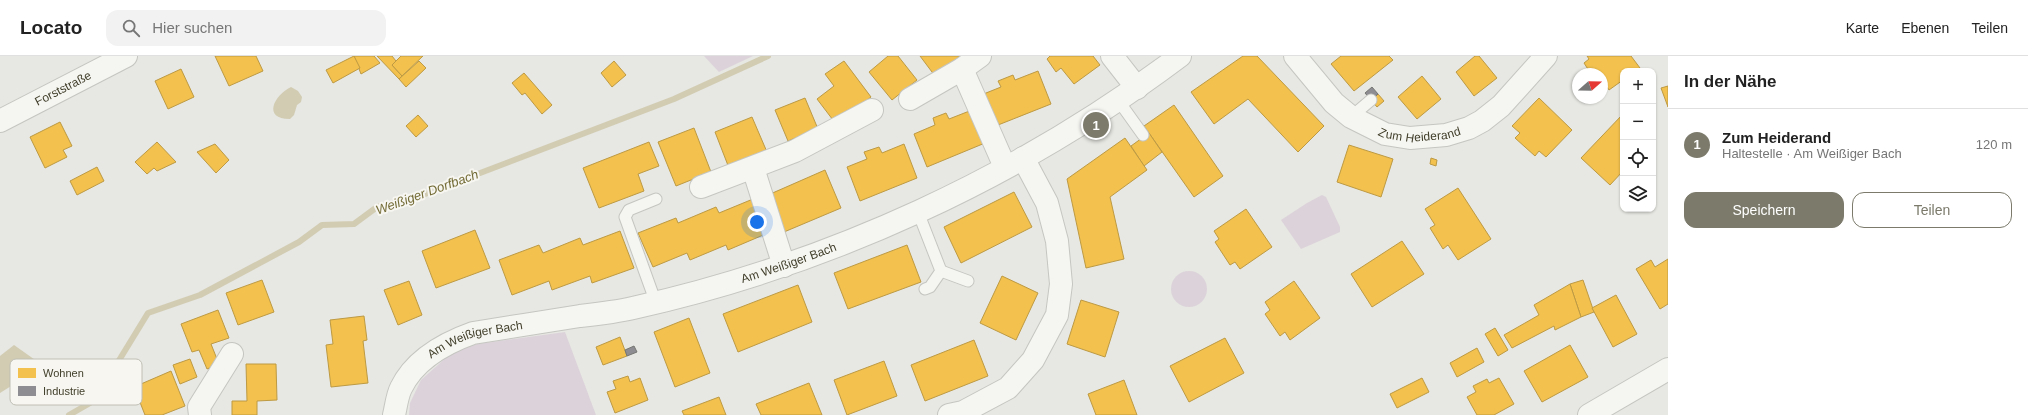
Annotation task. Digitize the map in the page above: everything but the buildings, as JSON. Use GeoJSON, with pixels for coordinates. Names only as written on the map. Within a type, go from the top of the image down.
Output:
{"type":"FeatureCollection","features":[{"type":"Feature","properties":{"kind":"street","name":"Forststraße"},"geometry":{"type":"LineString","coordinates":[[0,121],[126,56]]}},
{"type":"Feature","properties":{"kind":"street"},"geometry":{"type":"LineString","coordinates":[[910,99],[962,69],[980,56]]}},
{"type":"Feature","properties":{"kind":"street"},"geometry":{"type":"LineString","coordinates":[[1112,56],[1137,88]]}},
{"type":"Feature","properties":{"kind":"street","name":"Am Weißiger Bach"},"geometry":{"type":"LineString","coordinates":[[394,415],[401,388],[414,369],[428,356],[449,342],[473,333],[630,309],[656,303],[784,266],[918,212],[1014,163],[1137,88],[1180,56]]}},
{"type":"Feature","properties":{"kind":"street","name":"Zum Heiderand"},"geometry":{"type":"LineString","coordinates":[[1295,56],[1334,103],[1351,116],[1385,134],[1410,138],[1454,132],[1482,121],[1501,106],[1546,56]]}},
{"type":"Feature","properties":{"kind":"street"},"geometry":{"type":"LineString","coordinates":[[949,415],[963,412],[1008,388],[1033,360],[1057,315],[1061,284],[1057,241],[1047,203],[1014,163],[962,69]]}},
{"type":"Feature","properties":{"kind":"street"},"geometry":{"type":"LineString","coordinates":[[702,187],[795,151],[872,110]]}},
{"type":"Feature","properties":{"kind":"street"},"geometry":{"type":"LineString","coordinates":[[753,168],[784,266]]}},
{"type":"Feature","properties":{"kind":"street"},"geometry":{"type":"LineString","coordinates":[[200,415],[199,407],[232,354]]}},
{"type":"Feature","properties":{"kind":"street"},"geometry":{"type":"LineString","coordinates":[[1588,415],[1668,369]]}},
{"type":"Feature","properties":{"kind":"lane"},"geometry":{"type":"LineString","coordinates":[[1118,100],[1143,135]]}},
{"type":"Feature","properties":{"kind":"lane"},"geometry":{"type":"LineString","coordinates":[[1351,116],[1371,100]]}},
{"type":"Feature","properties":{"kind":"lane"},"geometry":{"type":"LineString","coordinates":[[656,199],[629,210],[625,216],[656,303]]}},
{"type":"Feature","properties":{"kind":"lane"},"geometry":{"type":"LineString","coordinates":[[918,212],[941,271],[968,281]]}},
{"type":"Feature","properties":{"kind":"lane"},"geometry":{"type":"LineString","coordinates":[[925,289],[930,287],[941,271]]}},
{"type":"Feature","properties":{"kind":"shaded area"},"geometry":{"type":"Polygon","coordinates":[[[704,56],[753,56],[719,72],[704,56]]]}},
{"type":"Feature","properties":{"kind":"shaded area"},"geometry":{"type":"Polygon","coordinates":[[[291,87],[298,91],[302,97],[301,102],[297,105],[294,115],[290,119],[281,118],[276,115],[274,106],[280,95],[291,87]]]}},
{"type":"Feature","properties":{"kind":"shaded area"},"geometry":{"type":"Polygon","coordinates":[[[1322,195],[1326,197],[1340,227],[1340,232],[1301,249],[1281,220],[1322,195]]]}},
{"type":"Feature","properties":{"kind":"shaded area"},"geometry":{"type":"Polygon","coordinates":[[[1193,271],[1202,276],[1206,282],[1206,296],[1202,302],[1193,307],[1185,307],[1176,302],[1172,296],[1171,285],[1176,276],[1182,272],[1193,271]]]}},
{"type":"Feature","properties":{"kind":"shaded area"},"geometry":{"type":"Polygon","coordinates":[[[565,332],[596,415],[409,415],[410,403],[421,380],[449,355],[477,344],[565,332]]]}},
{"type":"Feature","properties":{"kind":"shaded area"},"geometry":{"type":"Polygon","coordinates":[[[14,345],[34,359],[10,359],[10,387],[0,393],[0,356],[14,345]]]}},
{"type":"Feature","properties":{"kind":"waterway","name":"Weißiger Dorfbach"},"geometry":{"type":"LineString","coordinates":[[120,359],[148,313],[200,295],[299,242],[322,225],[354,224],[377,207],[412,199],[674,99],[768,56]]}},
{"type":"Feature","properties":{"kind":"waterway","name":"Weißiger Dorfbach"},"geometry":{"type":"LineString","coordinates":[[69,415],[86,405]]}},
{"type":"Feature","properties":{"kind":"place","name":"Zum Heiderand"},"geometry":{"type":"Point","coordinates":[1096,125]}}]}
